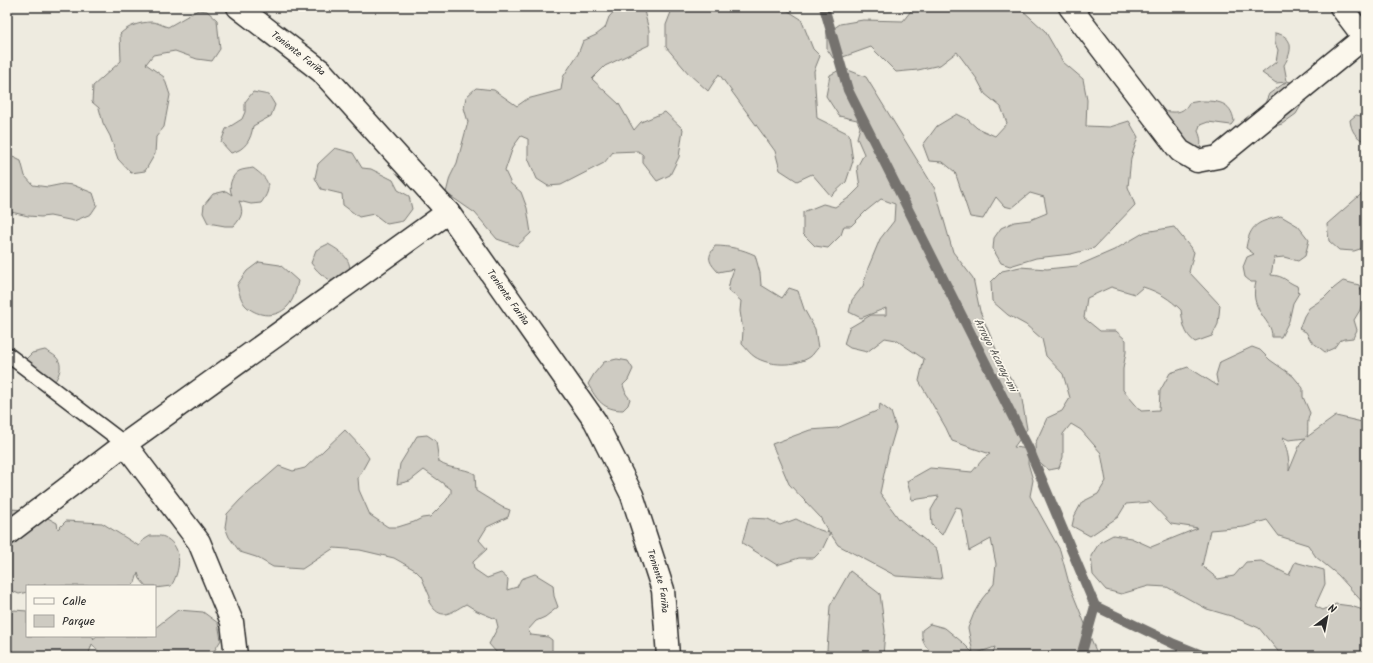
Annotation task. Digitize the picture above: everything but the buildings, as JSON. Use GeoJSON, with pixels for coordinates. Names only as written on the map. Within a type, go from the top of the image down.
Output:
{"type":"FeatureCollection","features":[{"type":"Feature","properties":{"kind":"street","name":"Teniente Fariña"},"geometry":{"type":"LineString","coordinates":[[238,7],[321,71],[448,212],[595,421],[632,495],[663,590],[668,656]]}},
{"type":"Feature","properties":{"kind":"street"},"geometry":{"type":"LineString","coordinates":[[1070,7],[1180,151],[1197,161],[1218,157],[1365,38],[1341,7]]}},
{"type":"Feature","properties":{"kind":"street"},"geometry":{"type":"LineString","coordinates":[[7,534],[125,444],[448,212]]}},
{"type":"Feature","properties":{"kind":"street"},"geometry":{"type":"LineString","coordinates":[[125,444],[199,542],[232,622],[236,656]]}},
{"type":"Feature","properties":{"kind":"lane"},"geometry":{"type":"LineString","coordinates":[[7,354],[125,444]]}},
{"type":"Feature","properties":{"kind":"green space"},"geometry":{"type":"Polygon","coordinates":[[[618,7],[643,7],[649,30],[649,45],[605,66],[592,79],[619,104],[634,130],[641,122],[665,112],[683,129],[679,157],[670,175],[657,181],[643,163],[643,155],[638,151],[613,152],[604,163],[561,185],[548,186],[537,179],[528,158],[528,139],[521,136],[513,147],[505,171],[511,184],[521,192],[527,208],[531,233],[517,246],[497,239],[475,213],[446,193],[450,177],[457,163],[468,122],[464,108],[466,97],[476,88],[494,90],[517,106],[527,99],[561,90],[563,77],[578,54],[583,41],[596,35],[605,28],[609,17],[618,7]]]}},
{"type":"Feature","properties":{"kind":"green space"},"geometry":{"type":"Polygon","coordinates":[[[673,7],[782,7],[801,19],[813,49],[820,56],[814,71],[817,118],[849,134],[853,161],[846,182],[831,196],[812,174],[797,181],[780,170],[775,151],[719,74],[708,91],[689,74],[666,47],[666,25],[673,7]]]}},
{"type":"Feature","properties":{"kind":"green space"},"geometry":{"type":"Polygon","coordinates":[[[914,7],[1019,7],[1045,31],[1063,62],[1083,79],[1087,100],[1086,126],[1110,127],[1129,121],[1138,137],[1131,158],[1128,187],[1135,205],[1094,248],[1071,254],[1036,258],[1010,266],[1001,263],[993,249],[994,238],[1001,228],[1014,222],[1030,220],[1047,213],[1044,197],[1030,193],[1012,208],[1004,206],[996,197],[983,219],[970,217],[955,172],[943,162],[929,161],[923,145],[937,126],[957,114],[967,119],[977,128],[995,136],[1007,123],[1001,107],[985,94],[977,79],[957,52],[940,65],[918,70],[896,72],[871,47],[843,57],[833,58],[827,49],[827,33],[840,24],[863,20],[903,21],[914,7]]]}},
{"type":"Feature","properties":{"kind":"green space"},"geometry":{"type":"Polygon","coordinates":[[[198,10],[207,11],[217,20],[220,49],[212,61],[197,59],[175,51],[153,55],[146,64],[164,77],[170,95],[164,127],[156,137],[155,154],[145,171],[131,173],[118,159],[110,136],[103,123],[99,108],[92,102],[93,86],[121,61],[120,34],[123,31],[134,25],[148,22],[168,27],[198,10]]]}},
{"type":"Feature","properties":{"kind":"green space"},"geometry":{"type":"Polygon","coordinates":[[[1275,33],[1286,37],[1290,45],[1289,55],[1284,65],[1287,81],[1298,84],[1321,86],[1314,94],[1305,99],[1296,114],[1282,124],[1272,127],[1262,110],[1269,94],[1286,82],[1276,83],[1262,73],[1276,62],[1278,50],[1275,43],[1275,33]]]}},
{"type":"Feature","properties":{"kind":"green space"},"geometry":{"type":"Polygon","coordinates":[[[843,68],[866,77],[935,189],[953,252],[973,278],[980,311],[1004,368],[1021,394],[1027,429],[1014,447],[1029,449],[1028,463],[1033,480],[1030,496],[1060,550],[1070,587],[1096,651],[1093,656],[992,656],[995,647],[974,654],[977,656],[931,656],[932,652],[927,648],[924,642],[922,630],[930,624],[945,628],[973,653],[968,628],[982,599],[994,584],[996,564],[991,539],[969,551],[961,508],[956,507],[942,535],[932,525],[931,510],[939,496],[912,500],[907,481],[930,468],[972,472],[983,459],[990,454],[952,441],[919,381],[924,359],[896,340],[885,338],[867,352],[850,348],[844,344],[849,328],[871,315],[886,315],[886,308],[861,318],[849,312],[852,300],[863,286],[868,268],[880,239],[894,221],[895,204],[881,199],[851,226],[844,226],[841,235],[828,248],[815,246],[803,234],[803,212],[823,204],[835,207],[850,197],[860,187],[857,167],[864,154],[857,138],[860,127],[857,120],[839,116],[826,96],[830,75],[843,68]]]}},
{"type":"Feature","properties":{"kind":"green space"},"geometry":{"type":"Polygon","coordinates":[[[253,92],[269,95],[275,105],[271,116],[253,126],[251,136],[244,147],[231,153],[221,142],[226,129],[242,119],[245,112],[245,102],[253,92]]]}},
{"type":"Feature","properties":{"kind":"green space"},"geometry":{"type":"Polygon","coordinates":[[[1212,101],[1226,106],[1230,109],[1234,121],[1231,125],[1208,122],[1200,125],[1198,131],[1201,146],[1199,152],[1195,154],[1162,111],[1181,111],[1189,103],[1212,101]]]}},
{"type":"Feature","properties":{"kind":"green space"},"geometry":{"type":"Polygon","coordinates":[[[1356,115],[1366,117],[1366,142],[1355,134],[1352,128],[1350,120],[1356,115]]]}},
{"type":"Feature","properties":{"kind":"green space"},"geometry":{"type":"Polygon","coordinates":[[[335,148],[353,153],[362,168],[371,169],[393,180],[398,190],[409,196],[412,209],[403,221],[387,224],[374,214],[359,217],[343,205],[342,194],[321,189],[315,178],[318,164],[335,148]]]}},
{"type":"Feature","properties":{"kind":"green space"},"geometry":{"type":"Polygon","coordinates":[[[7,154],[21,161],[25,176],[33,185],[48,187],[63,184],[73,185],[93,193],[97,205],[91,214],[74,221],[50,216],[28,216],[7,211],[7,154]]]}},
{"type":"Feature","properties":{"kind":"green space"},"geometry":{"type":"Polygon","coordinates":[[[253,168],[266,179],[268,183],[267,192],[261,203],[251,204],[239,201],[242,211],[239,220],[234,226],[208,223],[203,213],[204,205],[213,194],[226,191],[232,195],[230,185],[236,173],[241,170],[253,168]]]}},
{"type":"Feature","properties":{"kind":"green space"},"geometry":{"type":"Polygon","coordinates":[[[1366,190],[1366,247],[1354,251],[1339,250],[1329,241],[1327,224],[1366,190]]]}},
{"type":"Feature","properties":{"kind":"green space"},"geometry":{"type":"Polygon","coordinates":[[[1281,216],[1298,226],[1309,240],[1305,256],[1298,261],[1284,257],[1274,258],[1271,275],[1282,278],[1297,286],[1299,293],[1293,303],[1289,321],[1281,337],[1272,337],[1270,328],[1259,311],[1256,303],[1254,295],[1256,282],[1251,282],[1245,277],[1243,267],[1247,257],[1254,254],[1246,248],[1253,228],[1261,222],[1281,216]]]}},
{"type":"Feature","properties":{"kind":"green space"},"geometry":{"type":"Polygon","coordinates":[[[1174,227],[1194,252],[1189,272],[1220,305],[1218,324],[1212,336],[1195,342],[1186,332],[1181,310],[1173,302],[1154,291],[1143,287],[1135,294],[1111,287],[1087,298],[1084,318],[1100,331],[1116,331],[1126,340],[1126,352],[1123,369],[1123,390],[1141,411],[1159,410],[1160,391],[1170,373],[1188,367],[1218,386],[1216,375],[1220,362],[1252,347],[1260,350],[1270,360],[1293,376],[1303,388],[1303,397],[1310,413],[1308,419],[1307,437],[1336,416],[1362,422],[1366,425],[1366,606],[1338,575],[1316,557],[1308,545],[1279,536],[1267,520],[1244,527],[1210,530],[1202,566],[1218,579],[1234,576],[1246,562],[1261,561],[1289,575],[1295,562],[1324,570],[1325,584],[1315,606],[1323,610],[1336,604],[1351,606],[1366,611],[1366,656],[1282,656],[1259,628],[1231,616],[1207,609],[1167,587],[1149,586],[1121,594],[1106,590],[1093,575],[1091,556],[1100,542],[1113,535],[1131,538],[1151,547],[1198,528],[1171,524],[1150,502],[1126,504],[1118,517],[1090,536],[1072,526],[1074,517],[1082,502],[1098,494],[1106,481],[1101,453],[1081,430],[1071,424],[1063,434],[1063,457],[1059,468],[1049,470],[1036,459],[1035,444],[1047,418],[1062,411],[1070,398],[1063,374],[1046,356],[1042,339],[1026,325],[1008,315],[992,301],[991,282],[1002,271],[1020,267],[1047,269],[1077,266],[1114,250],[1145,232],[1174,227]],[[1283,437],[1288,458],[1289,471],[1301,442],[1306,438],[1289,440],[1283,437]]]}},
{"type":"Feature","properties":{"kind":"green space"},"geometry":{"type":"Polygon","coordinates":[[[328,244],[337,249],[348,260],[350,270],[347,279],[342,283],[325,277],[311,263],[316,250],[328,244]]]}},
{"type":"Feature","properties":{"kind":"green space"},"geometry":{"type":"Polygon","coordinates":[[[715,246],[735,248],[755,255],[760,273],[761,285],[782,298],[789,288],[798,291],[804,309],[815,329],[818,348],[811,356],[804,360],[790,364],[775,364],[755,357],[742,344],[743,331],[740,311],[741,301],[728,290],[734,269],[718,272],[710,259],[715,246]]]}},
{"type":"Feature","properties":{"kind":"green space"},"geometry":{"type":"Polygon","coordinates":[[[259,262],[280,265],[298,281],[291,301],[283,311],[267,315],[257,313],[247,307],[240,297],[237,285],[247,271],[259,262]]]}},
{"type":"Feature","properties":{"kind":"green space"},"geometry":{"type":"Polygon","coordinates":[[[1343,281],[1359,285],[1364,297],[1360,310],[1354,320],[1357,330],[1353,338],[1339,341],[1334,348],[1325,352],[1311,341],[1306,332],[1299,329],[1309,308],[1324,298],[1343,281]]]}},
{"type":"Feature","properties":{"kind":"green space"},"geometry":{"type":"Polygon","coordinates":[[[45,350],[55,356],[60,363],[60,370],[57,378],[53,384],[43,385],[27,381],[21,372],[22,363],[32,353],[45,350]]]}},
{"type":"Feature","properties":{"kind":"green space"},"geometry":{"type":"Polygon","coordinates":[[[617,359],[628,361],[633,369],[628,380],[623,385],[626,394],[630,399],[628,405],[623,410],[616,410],[601,403],[594,395],[588,384],[604,362],[617,359]]]}},
{"type":"Feature","properties":{"kind":"green space"},"geometry":{"type":"Polygon","coordinates":[[[880,404],[891,412],[896,428],[888,455],[880,493],[899,519],[937,550],[942,579],[896,576],[838,545],[830,533],[822,550],[814,558],[799,558],[777,565],[742,543],[749,518],[768,519],[780,525],[796,519],[814,528],[829,533],[820,517],[789,484],[772,444],[810,430],[837,428],[879,410],[880,404]]]}},
{"type":"Feature","properties":{"kind":"green space"},"geometry":{"type":"Polygon","coordinates":[[[345,430],[369,458],[358,478],[359,490],[370,515],[388,527],[398,527],[422,518],[430,517],[446,501],[451,493],[451,489],[424,470],[410,481],[397,484],[400,464],[417,436],[427,435],[436,441],[439,462],[443,465],[466,470],[475,474],[476,491],[502,507],[510,510],[508,517],[487,527],[479,540],[487,549],[473,562],[474,569],[487,578],[501,573],[508,579],[507,590],[517,587],[521,579],[535,574],[553,585],[554,596],[558,607],[545,617],[536,621],[528,630],[531,635],[548,637],[552,640],[552,654],[550,656],[503,656],[496,652],[489,644],[498,627],[496,619],[477,611],[466,604],[450,613],[442,614],[438,612],[429,602],[430,597],[421,576],[415,570],[394,558],[360,550],[334,548],[302,569],[273,567],[256,557],[240,552],[229,537],[225,527],[227,514],[240,500],[279,466],[293,471],[305,468],[345,430]]]}},
{"type":"Feature","properties":{"kind":"green space"},"geometry":{"type":"Polygon","coordinates":[[[7,509],[33,510],[57,523],[58,529],[66,521],[102,523],[139,546],[142,541],[150,536],[164,537],[172,542],[178,554],[179,560],[177,574],[171,586],[156,588],[156,585],[145,585],[140,579],[138,573],[133,585],[45,585],[45,583],[43,585],[26,585],[26,592],[19,594],[7,589],[7,509]]]}},
{"type":"Feature","properties":{"kind":"green space"},"geometry":{"type":"Polygon","coordinates":[[[850,571],[880,594],[885,631],[883,656],[828,656],[827,650],[830,606],[850,571]]]}},
{"type":"Feature","properties":{"kind":"green space"},"geometry":{"type":"Polygon","coordinates":[[[14,610],[26,611],[26,637],[92,637],[94,638],[93,639],[96,637],[156,637],[156,627],[178,610],[203,612],[218,623],[221,640],[211,656],[103,656],[92,644],[88,656],[7,656],[7,618],[14,610]]]}},
{"type":"Feature","properties":{"kind":"waterway","name":"Arroyo Acaray-mi"},"geometry":{"type":"LineString","coordinates":[[824,7],[848,90],[1029,449],[1095,606],[1174,644],[1204,656]]}},
{"type":"Feature","properties":{"kind":"waterway"},"geometry":{"type":"LineString","coordinates":[[1081,656],[1095,606]]}}]}
